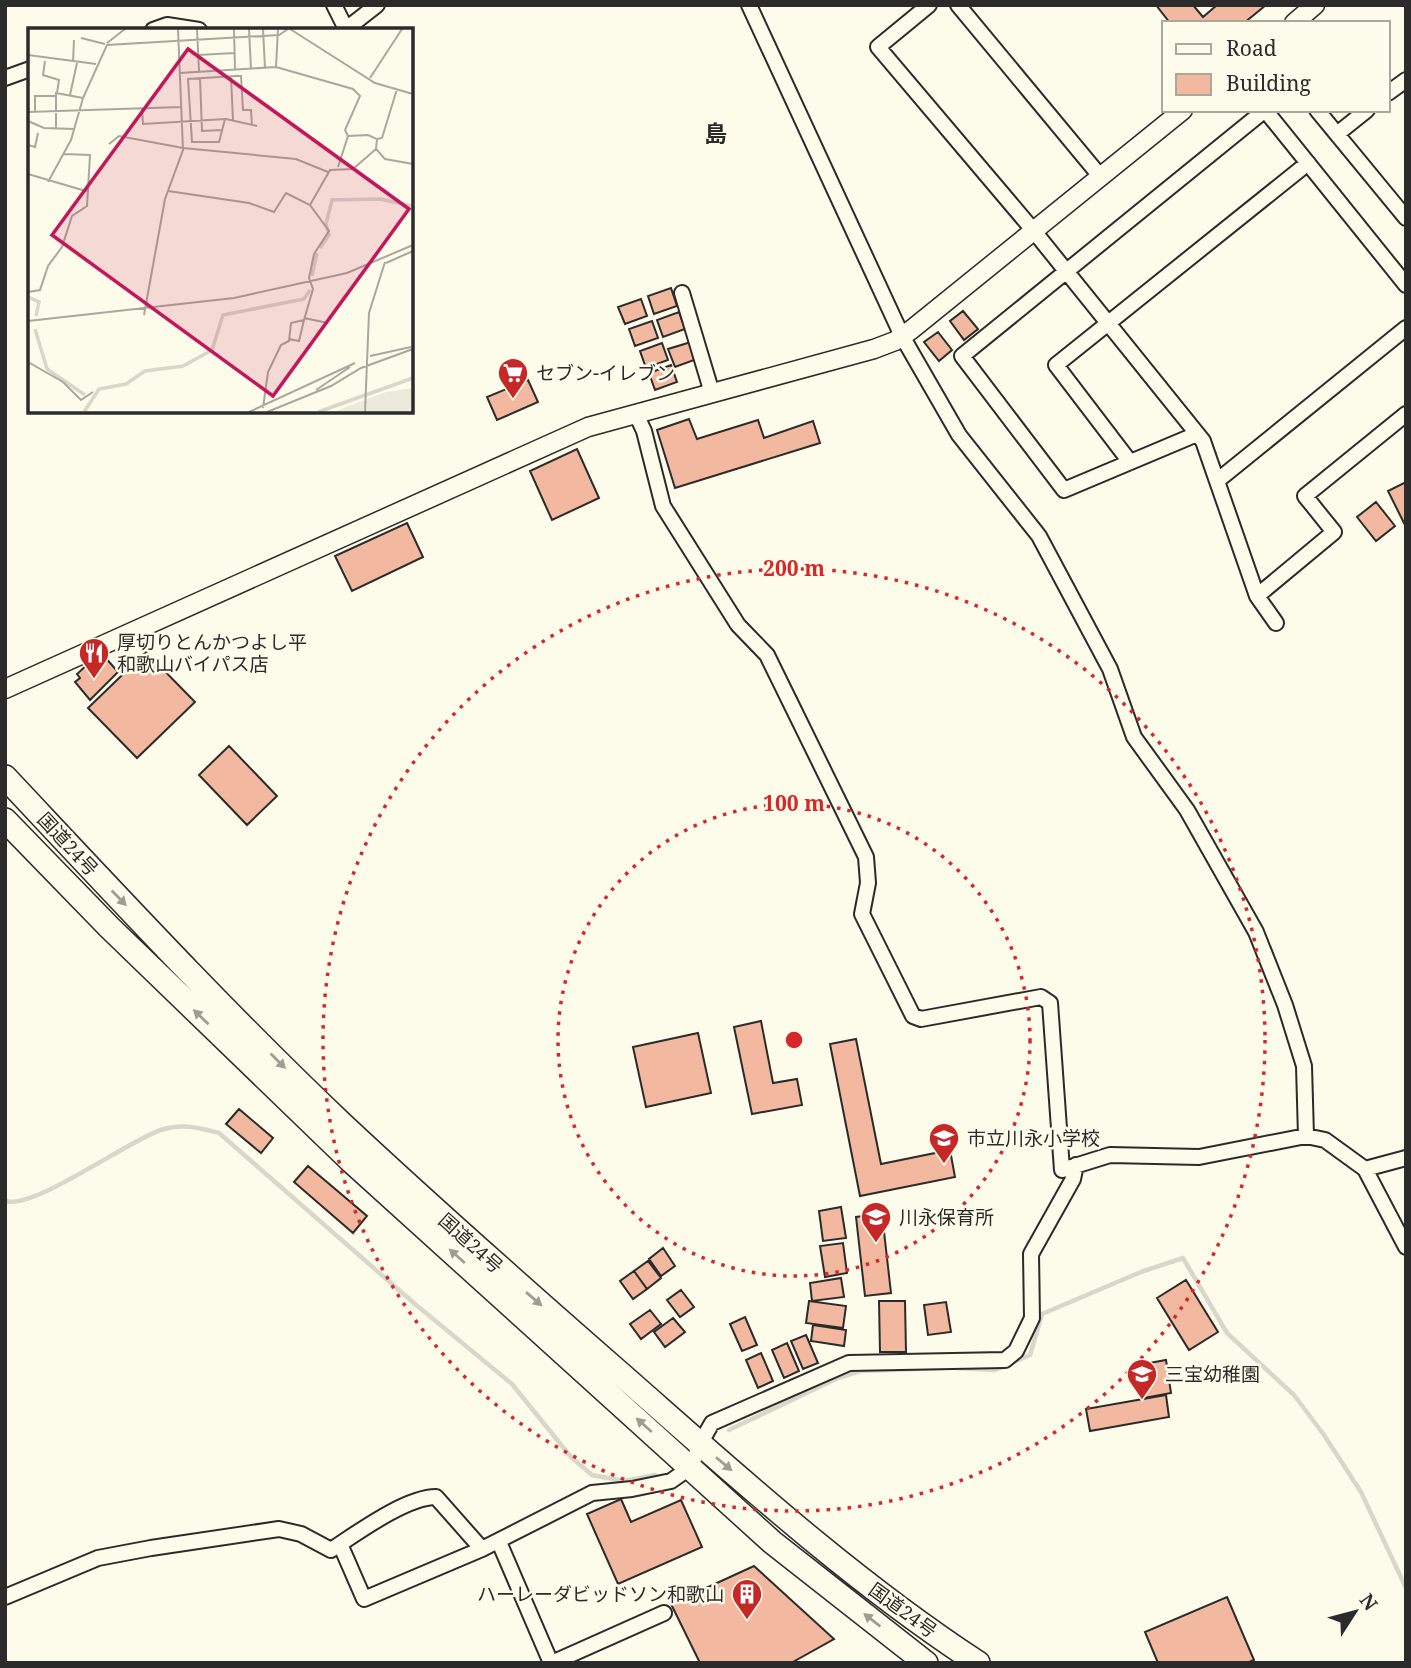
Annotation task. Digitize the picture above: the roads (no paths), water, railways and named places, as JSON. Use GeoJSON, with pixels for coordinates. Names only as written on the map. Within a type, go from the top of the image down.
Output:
{"type":"FeatureCollection","features":[{"type":"Feature","properties":{"kind":"highway","name":"国道24号"},"geometry":{"type":"LineString","coordinates":[[5,777],[223,1007],[476,1248],[700,1444],[874,1590],[978,1663]]}},
{"type":"Feature","properties":{"kind":"highway","name":"国道24号"},"geometry":{"type":"LineString","coordinates":[[5,820],[109,927],[350,1160],[772,1542],[926,1663]]}},
{"type":"Feature","properties":{"kind":"street"},"geometry":{"type":"LineString","coordinates":[[334,5],[345,28]]}},
{"type":"Feature","properties":{"kind":"street"},"geometry":{"type":"LineString","coordinates":[[346,28],[377,5]]}},
{"type":"Feature","properties":{"kind":"street"},"geometry":{"type":"LineString","coordinates":[[748,5],[902,336],[959,435],[1039,536],[1110,669],[1134,737],[1187,810],[1256,932],[1285,1005],[1304,1066],[1306,1136]]}},
{"type":"Feature","properties":{"kind":"street"},"geometry":{"type":"LineString","coordinates":[[929,5],[878,47],[1033,230],[1203,440],[1257,596],[1276,623]]}},
{"type":"Feature","properties":{"kind":"street"},"geometry":{"type":"LineString","coordinates":[[958,5],[1100,176]]}},
{"type":"Feature","properties":{"kind":"street"},"geometry":{"type":"LineString","coordinates":[[1296,21],[1315,5]]}},
{"type":"Feature","properties":{"kind":"street"},"geometry":{"type":"LineString","coordinates":[[160,28],[183,28]]}},
{"type":"Feature","properties":{"kind":"street"},"geometry":{"type":"LineString","coordinates":[[5,78],[28,70]]}},
{"type":"Feature","properties":{"kind":"street"},"geometry":{"type":"LineString","coordinates":[[1390,92],[1406,80]]}},
{"type":"Feature","properties":{"kind":"street"},"geometry":{"type":"LineString","coordinates":[[5,689],[587,427],[874,349],[902,336],[1180,112]]}},
{"type":"Feature","properties":{"kind":"street"},"geometry":{"type":"LineString","coordinates":[[1198,434],[1064,490],[962,356],[1263,112]]}},
{"type":"Feature","properties":{"kind":"street"},"geometry":{"type":"LineString","coordinates":[[1267,112],[1406,285]]}},
{"type":"Feature","properties":{"kind":"street"},"geometry":{"type":"LineString","coordinates":[[1319,112],[1406,218]]}},
{"type":"Feature","properties":{"kind":"street"},"geometry":{"type":"LineString","coordinates":[[1337,134],[1364,112]]}},
{"type":"Feature","properties":{"kind":"street"},"geometry":{"type":"LineString","coordinates":[[1130,462],[1056,365],[1308,163]]}},
{"type":"Feature","properties":{"kind":"street"},"geometry":{"type":"LineString","coordinates":[[682,293],[712,393]]}},
{"type":"Feature","properties":{"kind":"street"},"geometry":{"type":"LineString","coordinates":[[1217,481],[1406,328]]}},
{"type":"Feature","properties":{"kind":"street"},"geometry":{"type":"LineString","coordinates":[[636,414],[644,431],[663,506],[738,625],[767,654],[866,858],[867,883],[862,914],[913,1016],[921,1019],[944,1016],[1041,997],[1051,1003],[1062,1170],[1110,1155],[1199,1157],[1306,1136],[1325,1140],[1365,1169],[1406,1247]]}},
{"type":"Feature","properties":{"kind":"street"},"geometry":{"type":"LineString","coordinates":[[1257,596],[1334,532],[1305,496],[1406,414]]}},
{"type":"Feature","properties":{"kind":"street"},"geometry":{"type":"LineString","coordinates":[[1365,1169],[1406,1158]]}},
{"type":"Feature","properties":{"kind":"street"},"geometry":{"type":"LineString","coordinates":[[340,1545],[363,1599],[499,1542],[592,1493],[671,1481],[691,1467],[712,1423],[849,1363],[1005,1360],[1016,1352],[1032,1318],[1031,1254],[1073,1179],[1076,1165]]}},
{"type":"Feature","properties":{"kind":"street"},"geometry":{"type":"LineString","coordinates":[[5,1597],[98,1558],[279,1529],[301,1534],[331,1550],[422,1497],[436,1497],[482,1549]]}},
{"type":"Feature","properties":{"kind":"street"},"geometry":{"type":"LineString","coordinates":[[499,1542],[552,1663],[664,1614]]}},
{"type":"Feature","properties":{"kind":"waterway"},"geometry":{"type":"LineString","coordinates":[[5,1201],[19,1201],[37,1195],[161,1130],[183,1127],[219,1133],[415,1304],[512,1384],[571,1457],[592,1475],[624,1481],[655,1475]]}},
{"type":"Feature","properties":{"kind":"waterway"},"geometry":{"type":"LineString","coordinates":[[956,1368],[995,1370],[1030,1355],[1042,1314],[1141,1272],[1183,1258],[1227,1333],[1294,1395],[1324,1435],[1361,1492],[1406,1588]]}},
{"type":"Feature","properties":{"kind":"waterway"},"geometry":{"type":"LineString","coordinates":[[729,1430],[838,1378],[860,1371],[944,1368]]}},
{"type":"Feature","properties":{"kind":"place","name":"セブン-イレブン"},"geometry":{"type":"Point","coordinates":[513,400]}},
{"type":"Feature","properties":{"kind":"place","name":"厚切りとんかつよし平 和歌山バイパス店"},"geometry":{"type":"Point","coordinates":[94,680]}},
{"type":"Feature","properties":{"kind":"place","name":"市立川永小学校"},"geometry":{"type":"Point","coordinates":[944,1165]}},
{"type":"Feature","properties":{"kind":"place","name":"川永保育所"},"geometry":{"type":"Point","coordinates":[876,1244]}},
{"type":"Feature","properties":{"kind":"place","name":"三宝幼稚園"},"geometry":{"type":"Point","coordinates":[1142,1401]}},
{"type":"Feature","properties":{"kind":"place","name":"ハーレーダビッドソン和歌山"},"geometry":{"type":"Point","coordinates":[747,1621]}},
{"type":"Feature","properties":{"kind":"district","name":"島"},"geometry":{"type":"Point","coordinates":[716,133]}}]}
